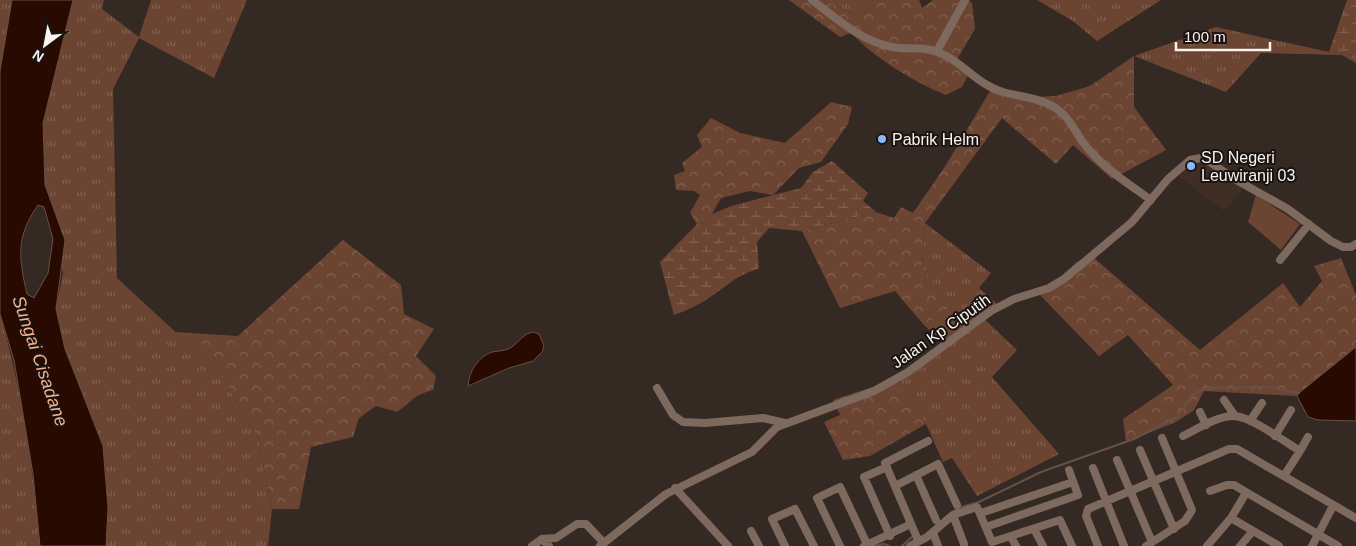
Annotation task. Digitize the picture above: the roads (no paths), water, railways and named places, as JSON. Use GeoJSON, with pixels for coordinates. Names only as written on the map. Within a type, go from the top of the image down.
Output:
{"type":"FeatureCollection","features":[{"type":"Feature","properties":{"kind":"street"},"geometry":{"type":"LineString","coordinates":[[812,0],[859,35],[876,43],[902,49],[937,51],[962,64],[986,85],[1007,94],[1030,97],[1064,112],[1088,149],[1109,170],[1152,200]]}},
{"type":"Feature","properties":{"kind":"street"},"geometry":{"type":"LineString","coordinates":[[937,51],[965,0]]}},
{"type":"Feature","properties":{"kind":"street","name":"Jalan Kp Ciputih"},"geometry":{"type":"LineString","coordinates":[[601,544],[675,488],[744,457],[777,427],[874,392],[908,372],[991,311],[1014,299],[1049,288],[1064,278],[1132,222],[1182,165],[1190,160],[1201,158],[1288,209],[1343,247],[1351,247],[1356,244]]}},
{"type":"Feature","properties":{"kind":"street"},"geometry":{"type":"LineString","coordinates":[[1280,260],[1309,224]]}},
{"type":"Feature","properties":{"kind":"street"},"geometry":{"type":"LineString","coordinates":[[657,388],[673,415],[683,422],[705,423],[763,418],[785,423]]}},
{"type":"Feature","properties":{"kind":"street"},"geometry":{"type":"LineString","coordinates":[[1224,400],[1235,416]]}},
{"type":"Feature","properties":{"kind":"street"},"geometry":{"type":"LineString","coordinates":[[1250,421],[1262,403]]}},
{"type":"Feature","properties":{"kind":"street"},"geometry":{"type":"LineString","coordinates":[[1275,436],[1291,410]]}},
{"type":"Feature","properties":{"kind":"street"},"geometry":{"type":"LineString","coordinates":[[1200,412],[1206,425]]}},
{"type":"Feature","properties":{"kind":"street"},"geometry":{"type":"LineString","coordinates":[[1183,436],[1225,417],[1235,416],[1250,421],[1300,451]]}},
{"type":"Feature","properties":{"kind":"street"},"geometry":{"type":"LineString","coordinates":[[1284,476],[1308,437]]}},
{"type":"Feature","properties":{"kind":"street"},"geometry":{"type":"LineString","coordinates":[[1117,460],[1149,544],[1185,521],[1192,510],[1162,438]]}},
{"type":"Feature","properties":{"kind":"street"},"geometry":{"type":"LineString","coordinates":[[928,441],[885,463],[911,524],[914,542],[933,532],[954,515],[977,506],[992,542],[1060,520],[1072,546]]}},
{"type":"Feature","properties":{"kind":"street"},"geometry":{"type":"LineString","coordinates":[[1098,546],[1086,516],[1086,511],[1229,449],[1237,449],[1356,518]]}},
{"type":"Feature","properties":{"kind":"street"},"geometry":{"type":"LineString","coordinates":[[1140,450],[1174,529]]}},
{"type":"Feature","properties":{"kind":"street"},"geometry":{"type":"LineString","coordinates":[[895,486],[938,464],[957,504]]}},
{"type":"Feature","properties":{"kind":"street"},"geometry":{"type":"LineString","coordinates":[[887,467],[864,477],[890,536]]}},
{"type":"Feature","properties":{"kind":"street"},"geometry":{"type":"LineString","coordinates":[[1093,468],[1124,546]]}},
{"type":"Feature","properties":{"kind":"street"},"geometry":{"type":"LineString","coordinates":[[986,527],[1078,495],[1069,470]]}},
{"type":"Feature","properties":{"kind":"street"},"geometry":{"type":"LineString","coordinates":[[916,475],[936,520]]}},
{"type":"Feature","properties":{"kind":"street"},"geometry":{"type":"LineString","coordinates":[[981,514],[1073,482]]}},
{"type":"Feature","properties":{"kind":"street"},"geometry":{"type":"LineString","coordinates":[[1210,491],[1227,485],[1234,485],[1338,546]]}},
{"type":"Feature","properties":{"kind":"street"},"geometry":{"type":"LineString","coordinates":[[840,546],[817,498],[840,487],[866,545],[890,536],[911,524]]}},
{"type":"Feature","properties":{"kind":"street"},"geometry":{"type":"LineString","coordinates":[[675,488],[728,546]]}},
{"type":"Feature","properties":{"kind":"street"},"geometry":{"type":"LineString","coordinates":[[1207,546],[1231,518],[1246,493]]}},
{"type":"Feature","properties":{"kind":"street"},"geometry":{"type":"LineString","coordinates":[[1312,546],[1333,506]]}},
{"type":"Feature","properties":{"kind":"street"},"geometry":{"type":"LineString","coordinates":[[785,546],[772,519],[795,509],[814,546]]}},
{"type":"Feature","properties":{"kind":"street"},"geometry":{"type":"LineString","coordinates":[[954,515],[964,544]]}},
{"type":"Feature","properties":{"kind":"street"},"geometry":{"type":"LineString","coordinates":[[1231,518],[1278,546]]}},
{"type":"Feature","properties":{"kind":"street"},"geometry":{"type":"LineString","coordinates":[[532,546],[542,539],[556,538],[578,524],[586,524],[601,544]]}},
{"type":"Feature","properties":{"kind":"street"},"geometry":{"type":"LineString","coordinates":[[1034,529],[1043,546]]}},
{"type":"Feature","properties":{"kind":"street"},"geometry":{"type":"LineString","coordinates":[[751,530],[759,546]]}},
{"type":"Feature","properties":{"kind":"street"},"geometry":{"type":"LineString","coordinates":[[1240,546],[1254,531]]}},
{"type":"Feature","properties":{"kind":"street"},"geometry":{"type":"LineString","coordinates":[[933,532],[938,546]]}},
{"type":"Feature","properties":{"kind":"street"},"geometry":{"type":"LineString","coordinates":[[1011,537],[1016,546]]}},
{"type":"Feature","properties":{"kind":"street"},"geometry":{"type":"LineString","coordinates":[[542,539],[549,546]]}},
{"type":"Feature","properties":{"kind":"water","name":"Sungai Cisadane"},"geometry":{"type":"Polygon","coordinates":[[[12,0],[73,0],[43,123],[45,185],[65,240],[56,309],[65,349],[103,446],[108,508],[106,546],[40,546],[33,474],[14,360],[0,314],[0,71],[12,0]],[[38,205],[25,228],[22,238],[22,270],[27,294],[34,298],[48,273],[53,239],[44,207],[38,205]]]}},
{"type":"Feature","properties":{"kind":"water"},"geometry":{"type":"Polygon","coordinates":[[[534,332],[539,334],[544,346],[542,352],[533,361],[509,368],[468,386],[472,370],[482,357],[492,352],[508,349],[526,335],[534,332]]]}},
{"type":"Feature","properties":{"kind":"water"},"geometry":{"type":"Polygon","coordinates":[[[1356,347],[1356,421],[1318,420],[1308,417],[1297,396],[1299,393],[1356,347]]]}},
{"type":"Feature","properties":{"kind":"waterway"},"geometry":{"type":"LineString","coordinates":[[944,518],[958,508],[979,502],[1041,472],[1134,439],[1177,417],[1192,395],[1206,388],[1266,387],[1299,393]]}},
{"type":"Feature","properties":{"kind":"waterway"},"geometry":{"type":"LineString","coordinates":[[902,546],[913,536]]}},
{"type":"Feature","properties":{"kind":"waterway"},"geometry":{"type":"LineString","coordinates":[[875,546],[884,544],[889,546]]}},
{"type":"Feature","properties":{"kind":"place","name":"Pabrik Helm"},"geometry":{"type":"Point","coordinates":[882,139]}},
{"type":"Feature","properties":{"kind":"place","name":"SD Negeri Leuwiranji 03"},"geometry":{"type":"Point","coordinates":[1191,166]}}]}
